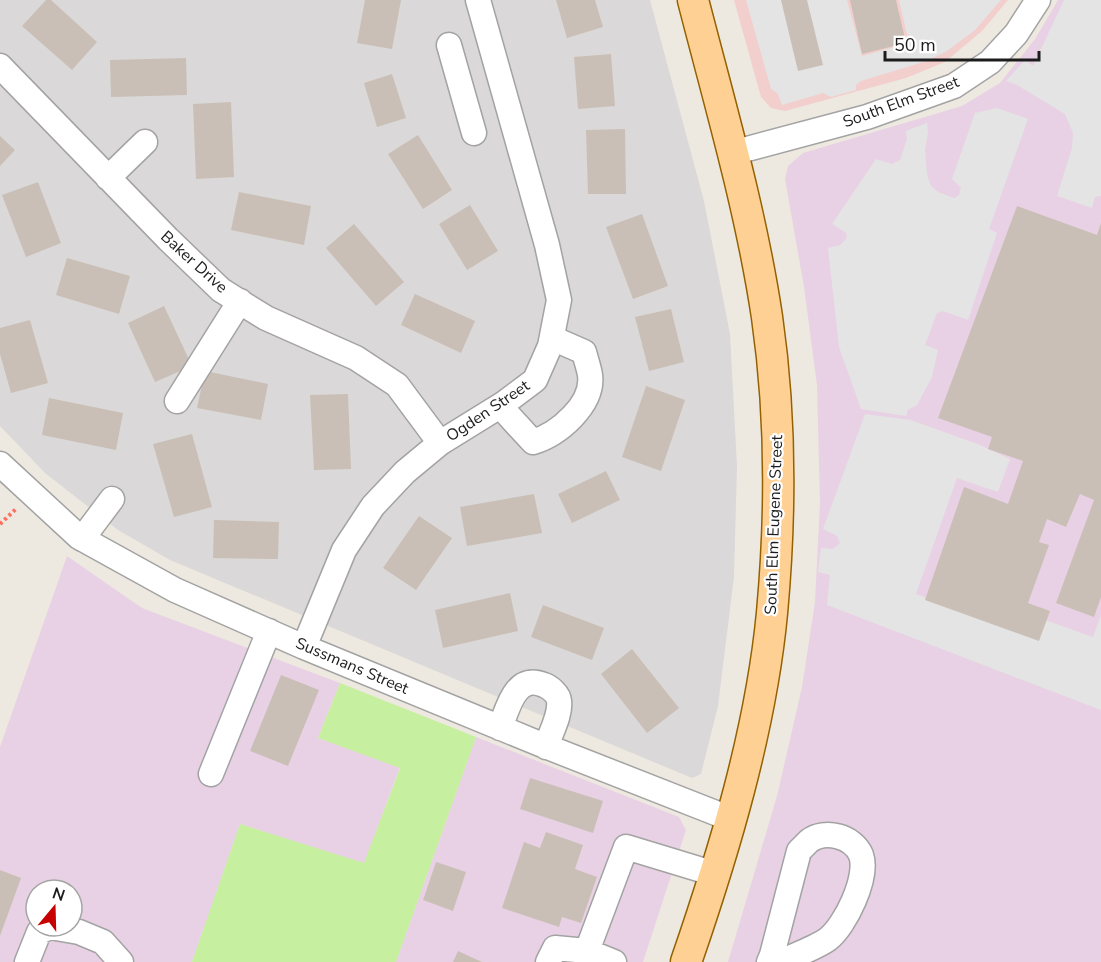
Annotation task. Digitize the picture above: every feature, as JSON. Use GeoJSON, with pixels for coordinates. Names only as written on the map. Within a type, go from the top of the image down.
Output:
{"type":"FeatureCollection","features":[{"type":"Feature","properties":{"kind":"main road","name":"South Elm Eugene Street"},"geometry":{"type":"LineString","coordinates":[[693,0],[752,232],[767,317],[774,384],[777,454],[776,557],[772,615],[757,707],[731,819],[693,960]]}},
{"type":"Feature","properties":{"kind":"street","name":"Ogden Street"},"geometry":{"type":"LineString","coordinates":[[304,647],[344,550],[373,506],[405,472],[440,443],[500,406],[535,380],[552,338],[559,300],[547,245],[478,0]]}},
{"type":"Feature","properties":{"kind":"street","name":"South Elm Street"},"geometry":{"type":"LineString","coordinates":[[732,153],[867,117],[954,86],[990,62],[1016,34],[1038,0]]}},
{"type":"Feature","properties":{"kind":"street"},"geometry":{"type":"LineString","coordinates":[[449,45],[474,133]]}},
{"type":"Feature","properties":{"kind":"street","name":"Baker Drive"},"geometry":{"type":"LineString","coordinates":[[0,66],[168,239],[213,282],[266,318],[356,358],[397,385],[440,443]]}},
{"type":"Feature","properties":{"kind":"street"},"geometry":{"type":"LineString","coordinates":[[459,78],[496,66]]}},
{"type":"Feature","properties":{"kind":"street"},"geometry":{"type":"LineString","coordinates":[[108,178],[145,142]]}},
{"type":"Feature","properties":{"kind":"street"},"geometry":{"type":"LineString","coordinates":[[177,401],[240,301]]}},
{"type":"Feature","properties":{"kind":"street"},"geometry":{"type":"LineString","coordinates":[[500,406],[534,442],[549,437],[584,405],[591,377],[584,352],[552,338]]}},
{"type":"Feature","properties":{"kind":"street","name":"Sussmans Street"},"geometry":{"type":"LineString","coordinates":[[0,464],[82,540],[175,590],[304,647],[546,747],[731,819]]}},
{"type":"Feature","properties":{"kind":"street"},"geometry":{"type":"LineString","coordinates":[[82,540],[112,499]]}},
{"type":"Feature","properties":{"kind":"street"},"geometry":{"type":"LineString","coordinates":[[211,774],[269,631]]}},
{"type":"Feature","properties":{"kind":"street"},"geometry":{"type":"LineString","coordinates":[[500,728],[515,692],[525,683],[534,682],[545,685],[560,699],[559,710],[546,747]]}},
{"type":"Feature","properties":{"kind":"street"},"geometry":{"type":"LineString","coordinates":[[769,962],[799,851],[810,840],[823,835],[838,836],[850,841],[861,856],[861,872],[853,902],[842,924],[827,940],[782,962]]}},
{"type":"Feature","properties":{"kind":"street"},"geometry":{"type":"LineString","coordinates":[[587,951],[626,847],[715,874]]}},
{"type":"Feature","properties":{"kind":"street"},"geometry":{"type":"LineString","coordinates":[[27,962],[39,932],[50,927],[79,932],[103,942],[122,962]]}},
{"type":"Feature","properties":{"kind":"street"},"geometry":{"type":"LineString","coordinates":[[548,962],[555,948],[587,951],[614,962]]}},
{"type":"Feature","properties":{"kind":"shaded area"},"geometry":{"type":"Polygon","coordinates":[[[0,0],[650,0],[704,201],[730,334],[737,466],[734,577],[718,706],[701,774],[692,778],[170,560],[118,530],[45,473],[0,426],[0,0]]]}},
{"type":"Feature","properties":{"kind":"shaded area"},"geometry":{"type":"Polygon","coordinates":[[[734,0],[1008,0],[982,31],[945,62],[906,78],[785,111],[771,108],[761,97],[734,0]]]}},
{"type":"Feature","properties":{"kind":"shaded area"},"geometry":{"type":"Polygon","coordinates":[[[746,0],[847,0],[862,56],[909,43],[899,0],[1001,0],[975,30],[947,51],[927,61],[861,81],[856,85],[856,90],[831,97],[823,93],[782,105],[778,94],[771,89],[746,0]]]}},
{"type":"Feature","properties":{"kind":"shaded area"},"geometry":{"type":"Polygon","coordinates":[[[1058,0],[1101,0],[1101,962],[728,962],[777,796],[802,687],[815,602],[820,503],[817,385],[804,287],[785,179],[788,166],[803,153],[962,106],[1000,83],[1035,39],[1058,0]]]}},
{"type":"Feature","properties":{"kind":"shaded area"},"geometry":{"type":"Polygon","coordinates":[[[1064,0],[1101,0],[1101,196],[1095,197],[1092,208],[1057,196],[1072,148],[1073,133],[1065,114],[1017,85],[1006,81],[1025,60],[1033,66],[1064,0]]]}},
{"type":"Feature","properties":{"kind":"shaded area"},"geometry":{"type":"Polygon","coordinates":[[[997,108],[1028,119],[989,229],[997,233],[968,320],[943,311],[937,313],[925,345],[938,350],[932,377],[917,405],[908,410],[906,416],[861,409],[839,347],[828,248],[840,245],[847,238],[846,233],[832,224],[876,159],[892,164],[900,160],[907,139],[906,131],[927,123],[925,149],[927,174],[931,186],[938,192],[954,198],[959,195],[961,188],[952,179],[975,113],[997,108]]]}},
{"type":"Feature","properties":{"kind":"shaded area"},"geometry":{"type":"Polygon","coordinates":[[[865,414],[911,420],[980,445],[1010,459],[998,492],[957,478],[916,594],[1038,639],[1045,620],[1093,637],[1101,615],[1101,710],[827,605],[830,575],[818,572],[821,548],[833,549],[840,543],[837,536],[823,529],[865,414]]]}},
{"type":"Feature","properties":{"kind":"shaded area"},"geometry":{"type":"Polygon","coordinates":[[[67,556],[142,608],[340,683],[318,738],[400,767],[364,864],[240,824],[192,962],[0,962],[0,747],[67,556]]]}},
{"type":"Feature","properties":{"kind":"shaded area"},"geometry":{"type":"Polygon","coordinates":[[[476,737],[679,817],[686,830],[643,962],[396,962],[476,737]]]}},
{"type":"Feature","properties":{"kind":"green space"},"geometry":{"type":"Polygon","coordinates":[[[340,683],[476,737],[396,962],[192,962],[240,824],[364,863],[400,768],[318,738],[340,683]]]}},
{"type":"Feature","properties":{"kind":"building"},"geometry":{"type":"Polygon","coordinates":[[[46,0],[51,0],[97,42],[72,70],[22,26],[46,0]]]}},
{"type":"Feature","properties":{"kind":"building"},"geometry":{"type":"Polygon","coordinates":[[[365,0],[401,0],[392,49],[357,43],[365,0]]]}},
{"type":"Feature","properties":{"kind":"building"},"geometry":{"type":"Polygon","coordinates":[[[556,0],[595,0],[603,27],[567,38],[556,0]]]}},
{"type":"Feature","properties":{"kind":"building"},"geometry":{"type":"Polygon","coordinates":[[[781,0],[807,0],[823,65],[798,71],[781,0]]]}},
{"type":"Feature","properties":{"kind":"building"},"geometry":{"type":"Polygon","coordinates":[[[850,0],[896,0],[906,43],[862,54],[850,0]]]}},
{"type":"Feature","properties":{"kind":"building"},"geometry":{"type":"Polygon","coordinates":[[[611,54],[615,106],[578,109],[574,57],[611,54]]]}},
{"type":"Feature","properties":{"kind":"building"},"geometry":{"type":"Polygon","coordinates":[[[186,58],[187,95],[111,97],[110,60],[186,58]]]}},
{"type":"Feature","properties":{"kind":"building"},"geometry":{"type":"Polygon","coordinates":[[[392,74],[406,118],[377,127],[364,83],[392,74]]]}},
{"type":"Feature","properties":{"kind":"building"},"geometry":{"type":"Polygon","coordinates":[[[231,102],[234,177],[196,179],[193,104],[231,102]]]}},
{"type":"Feature","properties":{"kind":"building"},"geometry":{"type":"Polygon","coordinates":[[[625,129],[626,194],[588,194],[586,130],[625,129]]]}},
{"type":"Feature","properties":{"kind":"building"},"geometry":{"type":"Polygon","coordinates":[[[418,135],[452,190],[423,209],[388,154],[418,135]]]}},
{"type":"Feature","properties":{"kind":"building"},"geometry":{"type":"Polygon","coordinates":[[[0,136],[15,150],[0,166],[0,136]]]}},
{"type":"Feature","properties":{"kind":"building"},"geometry":{"type":"Polygon","coordinates":[[[38,182],[61,243],[26,257],[2,195],[38,182]]]}},
{"type":"Feature","properties":{"kind":"building"},"geometry":{"type":"Polygon","coordinates":[[[239,192],[311,206],[304,245],[231,230],[239,192]]]}},
{"type":"Feature","properties":{"kind":"building"},"geometry":{"type":"Polygon","coordinates":[[[470,205],[498,251],[467,270],[439,224],[470,205]]]}},
{"type":"Feature","properties":{"kind":"building"},"geometry":{"type":"Polygon","coordinates":[[[1017,206],[1097,235],[1101,223],[1101,597],[1094,617],[1056,603],[1094,500],[1080,494],[1066,527],[1047,519],[1039,542],[1049,545],[1028,603],[1050,611],[1039,641],[925,600],[964,487],[1008,504],[1023,461],[988,449],[992,437],[938,418],[1017,206]]]}},
{"type":"Feature","properties":{"kind":"building"},"geometry":{"type":"Polygon","coordinates":[[[642,214],[668,286],[633,299],[606,227],[642,214]]]}},
{"type":"Feature","properties":{"kind":"building"},"geometry":{"type":"Polygon","coordinates":[[[354,224],[404,282],[376,306],[326,248],[354,224]]]}},
{"type":"Feature","properties":{"kind":"building"},"geometry":{"type":"Polygon","coordinates":[[[67,258],[130,276],[119,314],[56,295],[67,258]]]}},
{"type":"Feature","properties":{"kind":"building"},"geometry":{"type":"Polygon","coordinates":[[[415,294],[475,321],[461,353],[401,325],[415,294]]]}},
{"type":"Feature","properties":{"kind":"building"},"geometry":{"type":"Polygon","coordinates":[[[164,306],[192,366],[155,382],[128,323],[164,306]]]}},
{"type":"Feature","properties":{"kind":"building"},"geometry":{"type":"Polygon","coordinates":[[[671,309],[684,362],[649,371],[635,317],[671,309]]]}},
{"type":"Feature","properties":{"kind":"building"},"geometry":{"type":"Polygon","coordinates":[[[30,320],[48,383],[11,393],[0,354],[0,328],[30,320]]]}},
{"type":"Feature","properties":{"kind":"building"},"geometry":{"type":"Polygon","coordinates":[[[205,371],[268,384],[261,420],[197,408],[205,371]]]}},
{"type":"Feature","properties":{"kind":"building"},"geometry":{"type":"Polygon","coordinates":[[[646,386],[685,400],[661,471],[622,457],[646,386]]]}},
{"type":"Feature","properties":{"kind":"building"},"geometry":{"type":"Polygon","coordinates":[[[348,394],[351,469],[314,470],[310,395],[348,394]]]}},
{"type":"Feature","properties":{"kind":"building"},"geometry":{"type":"Polygon","coordinates":[[[49,398],[123,413],[116,450],[42,435],[49,398]]]}},
{"type":"Feature","properties":{"kind":"building"},"geometry":{"type":"Polygon","coordinates":[[[192,434],[212,507],[174,517],[153,444],[192,434]]]}},
{"type":"Feature","properties":{"kind":"building"},"geometry":{"type":"Polygon","coordinates":[[[606,471],[620,500],[572,523],[558,494],[606,471]]]}},
{"type":"Feature","properties":{"kind":"building"},"geometry":{"type":"Polygon","coordinates":[[[534,494],[542,533],[467,546],[460,507],[534,494]]]}},
{"type":"Feature","properties":{"kind":"building"},"geometry":{"type":"Polygon","coordinates":[[[419,516],[452,538],[416,590],[383,568],[419,516]]]}},
{"type":"Feature","properties":{"kind":"building"},"geometry":{"type":"Polygon","coordinates":[[[214,520],[279,522],[278,559],[213,558],[214,520]]]}},
{"type":"Feature","properties":{"kind":"building"},"geometry":{"type":"Polygon","coordinates":[[[510,593],[518,631],[443,648],[435,610],[510,593]]]}},
{"type":"Feature","properties":{"kind":"building"},"geometry":{"type":"Polygon","coordinates":[[[543,605],[604,628],[592,660],[531,637],[543,605]]]}},
{"type":"Feature","properties":{"kind":"building"},"geometry":{"type":"Polygon","coordinates":[[[632,649],[679,708],[647,733],[601,674],[632,649]]]}},
{"type":"Feature","properties":{"kind":"building"},"geometry":{"type":"Polygon","coordinates":[[[281,675],[319,690],[288,766],[250,751],[281,675]]]}},
{"type":"Feature","properties":{"kind":"building"},"geometry":{"type":"Polygon","coordinates":[[[530,778],[603,801],[593,833],[520,809],[530,778]]]}},
{"type":"Feature","properties":{"kind":"building"},"geometry":{"type":"Polygon","coordinates":[[[546,832],[583,845],[575,869],[597,877],[581,923],[562,917],[559,927],[502,908],[524,842],[540,848],[546,832]]]}},
{"type":"Feature","properties":{"kind":"building"},"geometry":{"type":"Polygon","coordinates":[[[436,862],[466,872],[453,911],[423,900],[436,862]]]}},
{"type":"Feature","properties":{"kind":"building"},"geometry":{"type":"Polygon","coordinates":[[[0,870],[21,878],[0,936],[0,870]]]}},
{"type":"Feature","properties":{"kind":"building"},"geometry":{"type":"Polygon","coordinates":[[[458,951],[482,962],[453,962],[458,951]]]}}]}
